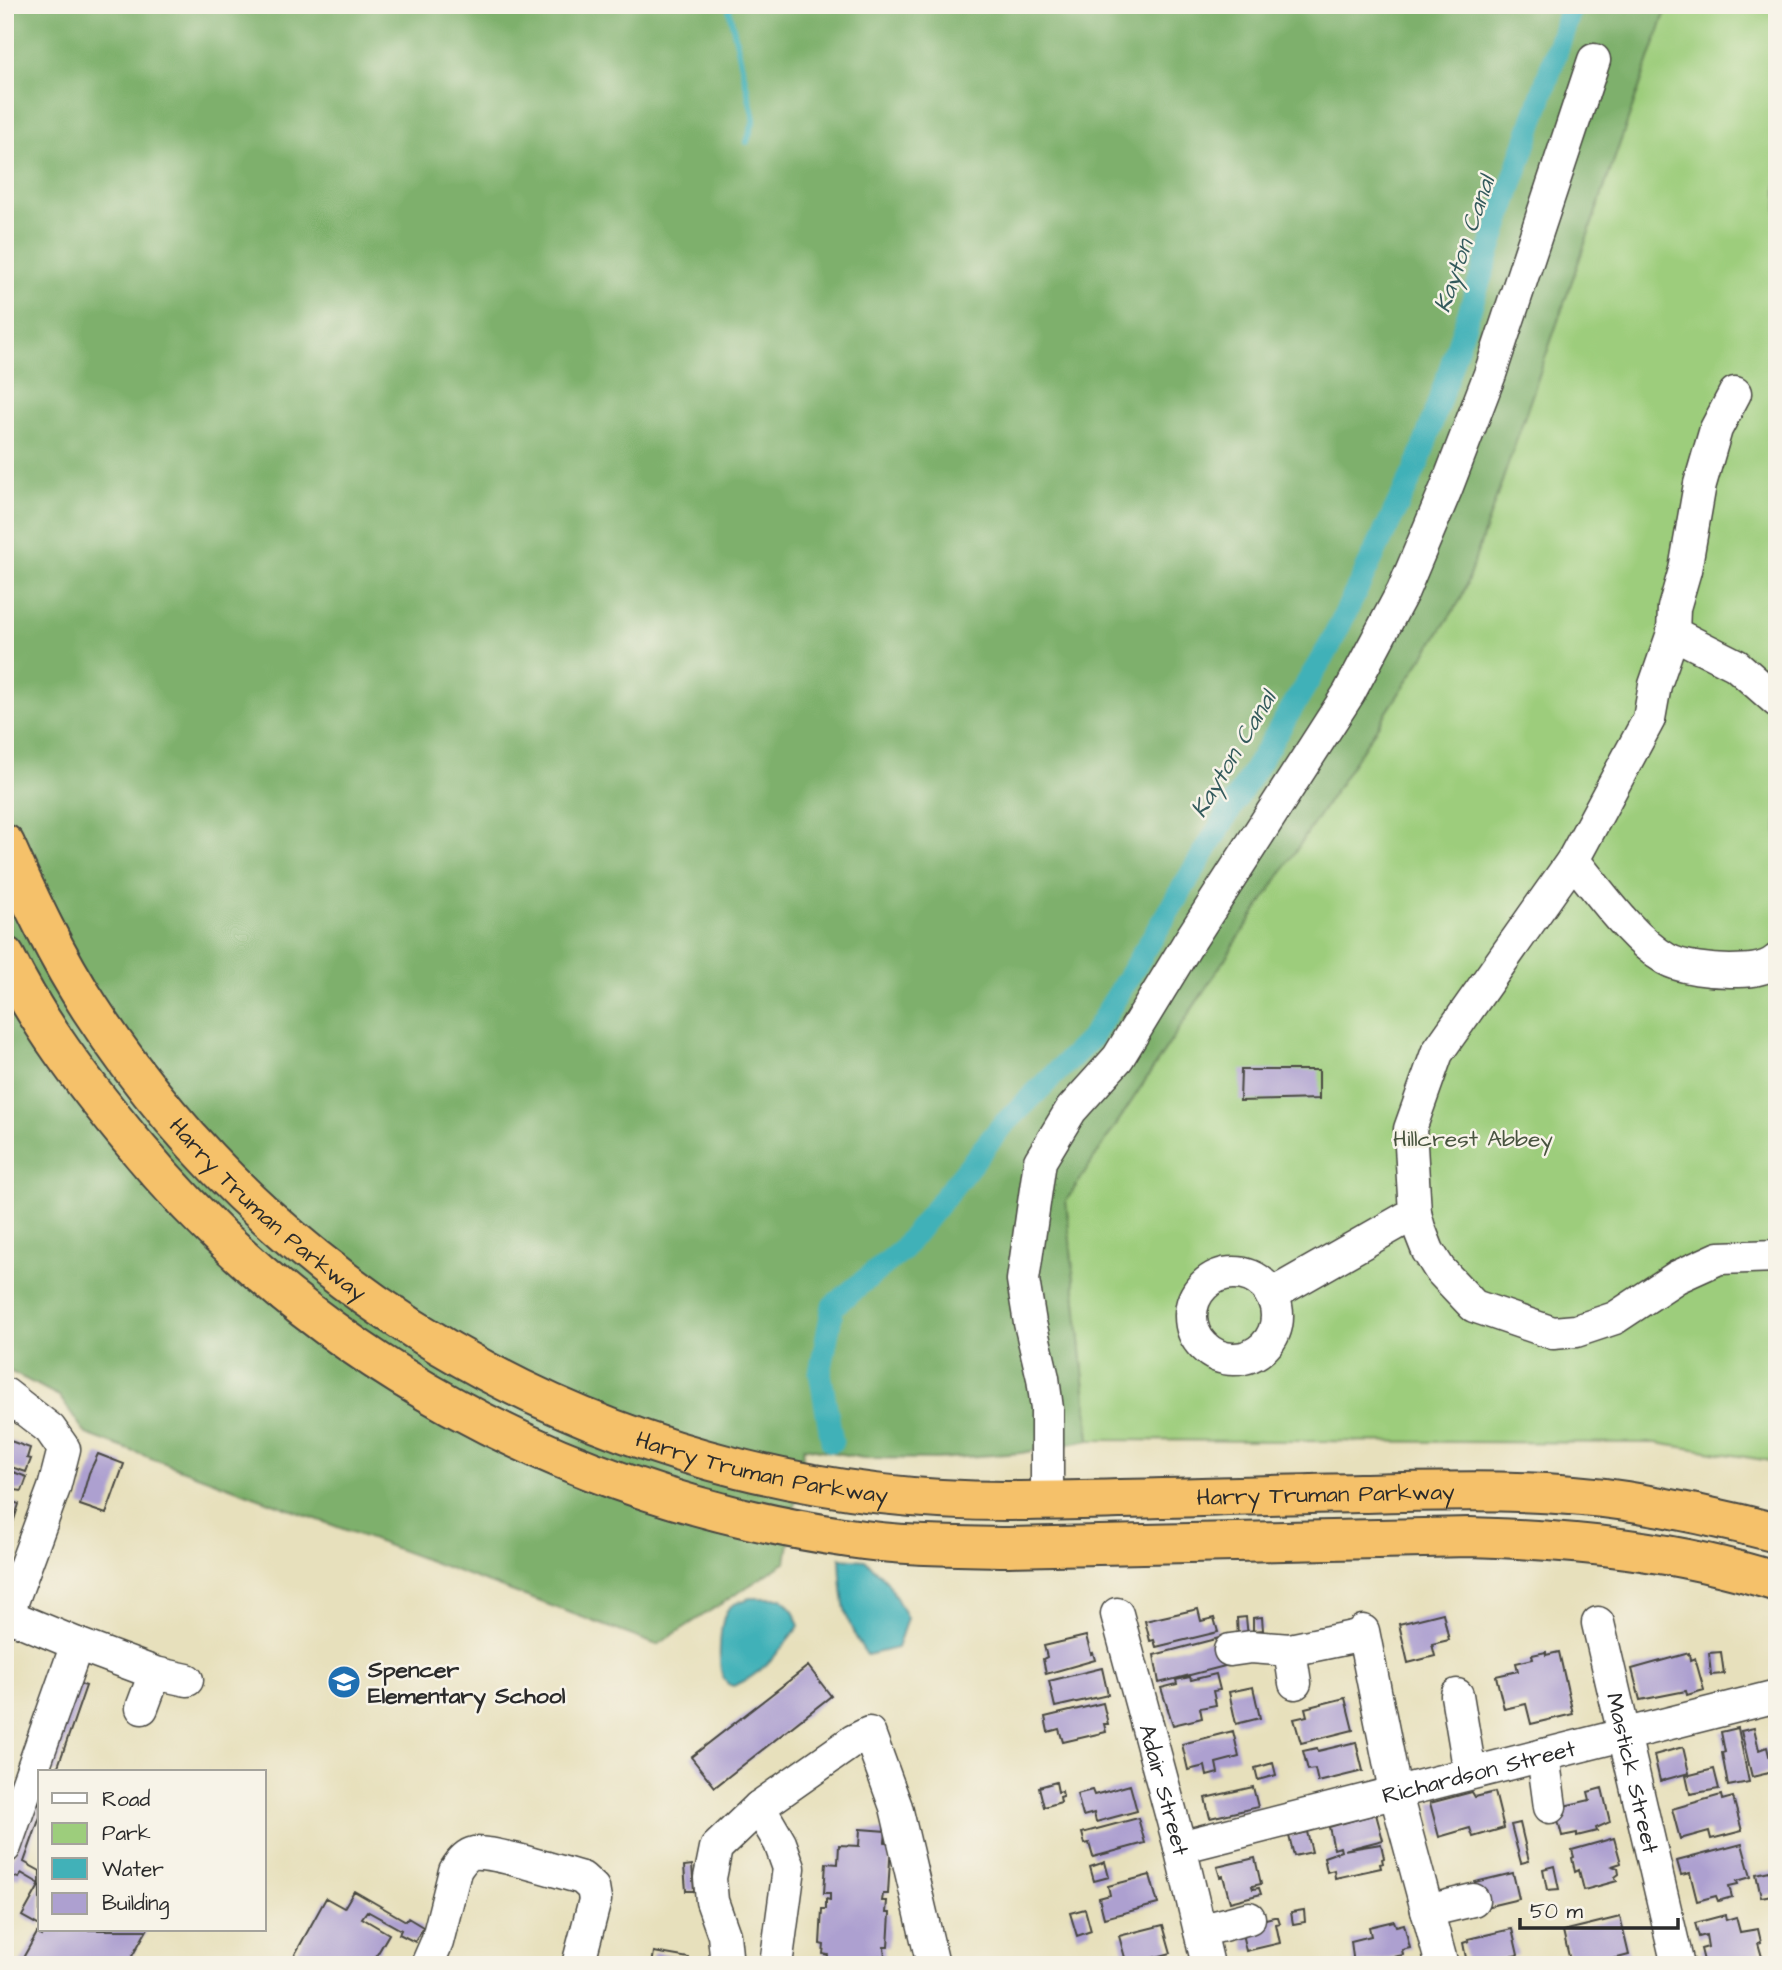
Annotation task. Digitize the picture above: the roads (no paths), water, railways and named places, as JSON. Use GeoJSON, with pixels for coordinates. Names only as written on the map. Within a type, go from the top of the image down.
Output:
{"type":"FeatureCollection","features":[{"type":"Feature","properties":{"kind":"highway","name":"Harry Truman Parkway"},"geometry":{"type":"LineString","coordinates":[[5,844],[57,951],[90,1007],[135,1070],[182,1128],[237,1188],[292,1240],[353,1288],[419,1332],[486,1371],[553,1405],[628,1436],[701,1459],[778,1478],[854,1492],[925,1498],[1047,1500],[1470,1491],[1548,1493],[1623,1500],[1777,1533]]}},
{"type":"Feature","properties":{"kind":"highway","name":"Harry Truman Parkway"},"geometry":{"type":"LineString","coordinates":[[5,956],[50,1033],[97,1099],[146,1159],[203,1221],[261,1275],[325,1326],[393,1372],[463,1413],[534,1448],[612,1480],[768,1524],[851,1539],[935,1546],[1022,1547],[1470,1537],[1545,1540],[1616,1547],[1689,1559],[1777,1582]]}},
{"type":"Feature","properties":{"kind":"street"},"geometry":{"type":"LineString","coordinates":[[1047,1500],[1047,1409],[1023,1280],[1040,1161],[1071,1110],[1118,1058],[1187,945],[1349,693],[1403,591],[1446,489],[1489,374],[1594,60]]}},
{"type":"Feature","properties":{"kind":"street"},"geometry":{"type":"LineString","coordinates":[[1735,393],[1716,429],[1700,484],[1685,570],[1674,608],[1673,633],[1655,685],[1649,719],[1573,860],[1437,1053],[1410,1129],[1415,1213],[1428,1251],[1440,1270],[1474,1306],[1553,1334],[1576,1332],[1615,1318],[1677,1277],[1719,1258],[1777,1256]]}},
{"type":"Feature","properties":{"kind":"street"},"geometry":{"type":"LineString","coordinates":[[1673,633],[1735,665],[1777,701]]}},
{"type":"Feature","properties":{"kind":"street"},"geometry":{"type":"LineString","coordinates":[[1573,860],[1631,929],[1667,960],[1710,970],[1749,972],[1772,965],[1777,960]]}},
{"type":"Feature","properties":{"kind":"street"},"geometry":{"type":"LineString","coordinates":[[1271,1295],[1415,1213]]}},
{"type":"Feature","properties":{"kind":"street"},"geometry":{"type":"LineString","coordinates":[[5,1394],[50,1429],[64,1449],[54,1488],[6,1618],[155,1673],[187,1680]]}},
{"type":"Feature","properties":{"kind":"street","name":"Adair Street"},"geometry":{"type":"LineString","coordinates":[[1117,1614],[1180,1847],[1208,1965]]}},
{"type":"Feature","properties":{"kind":"street","name":"Mastick Street"},"geometry":{"type":"LineString","coordinates":[[1598,1623],[1678,1965]]}},
{"type":"Feature","properties":{"kind":"street"},"geometry":{"type":"LineString","coordinates":[[1230,1650],[1251,1647],[1290,1650],[1363,1633],[1395,1791],[1442,1965]]}},
{"type":"Feature","properties":{"kind":"street"},"geometry":{"type":"LineString","coordinates":[[5,1847],[77,1644]]}},
{"type":"Feature","properties":{"kind":"street"},"geometry":{"type":"LineString","coordinates":[[1290,1650],[1295,1683]]}},
{"type":"Feature","properties":{"kind":"street"},"geometry":{"type":"LineString","coordinates":[[142,1707],[155,1673]]}},
{"type":"Feature","properties":{"kind":"street"},"geometry":{"type":"LineString","coordinates":[[1457,1695],[1470,1773]]}},
{"type":"Feature","properties":{"kind":"street","name":"Richardson Street"},"geometry":{"type":"LineString","coordinates":[[1180,1847],[1777,1696]]}},
{"type":"Feature","properties":{"kind":"street"},"geometry":{"type":"LineString","coordinates":[[727,1965],[724,1935],[712,1901],[710,1878],[716,1849],[759,1807],[853,1741],[869,1733],[896,1807],[933,1965]]}},
{"type":"Feature","properties":{"kind":"street"},"geometry":{"type":"LineString","coordinates":[[1543,1755],[1550,1807]]}},
{"type":"Feature","properties":{"kind":"street"},"geometry":{"type":"LineString","coordinates":[[759,1807],[789,1868],[776,1965]]}},
{"type":"Feature","properties":{"kind":"street"},"geometry":{"type":"LineString","coordinates":[[427,1965],[437,1942],[455,1871],[460,1862],[472,1853],[492,1855],[582,1878],[593,1888],[595,1900],[578,1965]]}},
{"type":"Feature","properties":{"kind":"street"},"geometry":{"type":"LineString","coordinates":[[1427,1910],[1473,1900]]}},
{"type":"Feature","properties":{"kind":"street"},"geometry":{"type":"LineString","coordinates":[[1200,1931],[1249,1918]]}},
{"type":"Feature","properties":{"kind":"water"},"geometry":{"type":"Polygon","coordinates":[[[840,1558],[865,1560],[887,1581],[907,1618],[897,1648],[867,1655],[848,1620],[840,1558]]]}},
{"type":"Feature","properties":{"kind":"water"},"geometry":{"type":"Polygon","coordinates":[[[750,1598],[782,1598],[794,1612],[799,1626],[762,1669],[733,1686],[724,1679],[720,1665],[723,1622],[731,1606],[750,1598]]]}},
{"type":"Feature","properties":{"kind":"waterway"},"geometry":{"type":"LineString","coordinates":[[728,5],[754,119],[747,142]]}},
{"type":"Feature","properties":{"kind":"waterway","name":"Kayton Canal"},"geometry":{"type":"LineString","coordinates":[[832,1441],[820,1373],[833,1306],[901,1251],[1000,1128],[1092,1037],[1329,647],[1419,461],[1572,5]]}},
{"type":"Feature","properties":{"kind":"place","name":"Spencer Elementary School"},"geometry":{"type":"Point","coordinates":[344,1682]}},
{"type":"Feature","properties":{"kind":"park label","name":"Hillcrest Abbey"},"geometry":{"type":"Point","coordinates":[1473,1138]}}]}
